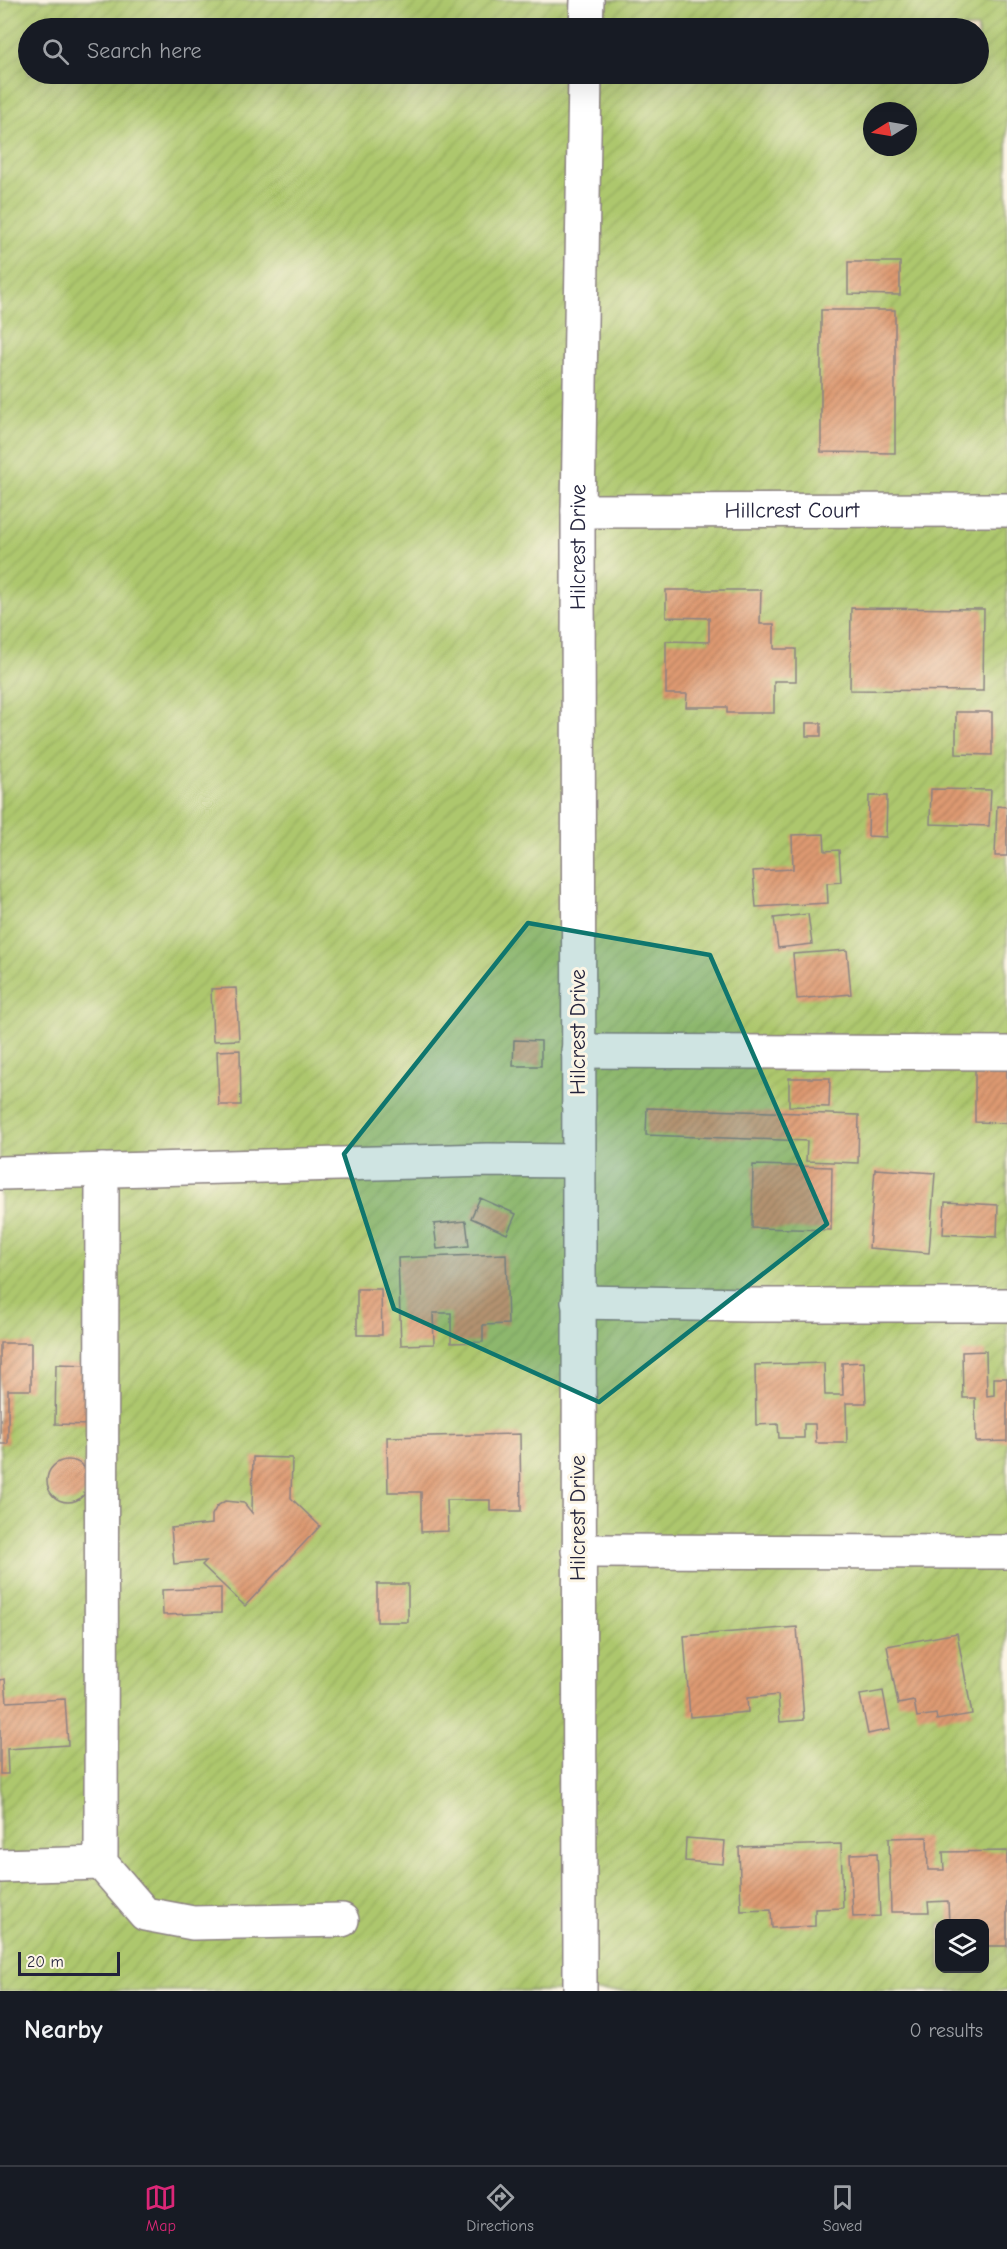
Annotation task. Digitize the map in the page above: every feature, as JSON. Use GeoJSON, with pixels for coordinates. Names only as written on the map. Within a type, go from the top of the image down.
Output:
{"type":"FeatureCollection","features":[{"type":"Feature","properties":{"kind":"street"},"geometry":{"type":"LineString","coordinates":[[586,18],[587,0]]}},
{"type":"Feature","properties":{"kind":"street","name":"Hilcrest Drive"},"geometry":{"type":"LineString","coordinates":[[580,1991],[578,511],[585,84]]}},
{"type":"Feature","properties":{"kind":"street","name":"Hillcrest Court"},"geometry":{"type":"LineString","coordinates":[[578,511],[1007,510]]}},
{"type":"Feature","properties":{"kind":"street"},"geometry":{"type":"LineString","coordinates":[[578,1051],[1007,1053]]}},
{"type":"Feature","properties":{"kind":"street"},"geometry":{"type":"LineString","coordinates":[[0,1173],[487,1160],[578,1161]]}},
{"type":"Feature","properties":{"kind":"street"},"geometry":{"type":"LineString","coordinates":[[102,1170],[101,1863],[145,1914],[193,1923],[342,1920]]}},
{"type":"Feature","properties":{"kind":"street"},"geometry":{"type":"LineString","coordinates":[[578,1302],[1007,1305]]}},
{"type":"Feature","properties":{"kind":"street"},"geometry":{"type":"LineString","coordinates":[[578,1551],[1007,1552]]}},
{"type":"Feature","properties":{"kind":"street"},"geometry":{"type":"LineString","coordinates":[[0,1866],[101,1863]]}},
{"type":"Feature","properties":{"kind":"highlighted area"},"geometry":{"type":"Polygon","coordinates":[[[528,923],[710,955],[827,1224],[599,1402],[394,1309],[344,1154],[528,923]]]}},
{"type":"Feature","properties":{"kind":"green space"},"geometry":{"type":"Polygon","coordinates":[[[0,0],[1007,0],[1007,1991],[0,1991],[0,0]]]}},
{"type":"Feature","properties":{"kind":"building"},"geometry":{"type":"Polygon","coordinates":[[[848,262],[900,262],[900,295],[848,294],[848,262]]]}},
{"type":"Feature","properties":{"kind":"building"},"geometry":{"type":"Polygon","coordinates":[[[821,310],[895,310],[895,453],[821,452],[821,310]]]}},
{"type":"Feature","properties":{"kind":"building"},"geometry":{"type":"Polygon","coordinates":[[[666,590],[761,590],[760,624],[774,624],[774,649],[796,649],[796,681],[774,681],[774,713],[727,713],[727,707],[686,707],[687,694],[666,694],[666,641],[709,642],[709,618],[666,617],[666,590]]]}},
{"type":"Feature","properties":{"kind":"building"},"geometry":{"type":"Polygon","coordinates":[[[851,608],[984,609],[983,691],[850,690],[851,608]]]}},
{"type":"Feature","properties":{"kind":"building"},"geometry":{"type":"Polygon","coordinates":[[[956,712],[992,712],[992,755],[956,754],[956,712]]]}},
{"type":"Feature","properties":{"kind":"building"},"geometry":{"type":"Polygon","coordinates":[[[806,723],[821,723],[821,736],[806,736],[806,723]]]}},
{"type":"Feature","properties":{"kind":"building"},"geometry":{"type":"Polygon","coordinates":[[[931,789],[991,790],[989,826],[930,824],[931,789]]]}},
{"type":"Feature","properties":{"kind":"building"},"geometry":{"type":"Polygon","coordinates":[[[869,796],[887,796],[886,837],[868,836],[869,796]]]}},
{"type":"Feature","properties":{"kind":"building"},"geometry":{"type":"Polygon","coordinates":[[[997,806],[1007,807],[1007,856],[995,856],[997,806]]]}},
{"type":"Feature","properties":{"kind":"building"},"geometry":{"type":"Polygon","coordinates":[[[824,834],[825,851],[839,850],[841,882],[827,883],[828,903],[756,907],[753,871],[793,869],[792,835],[824,834]]]}},
{"type":"Feature","properties":{"kind":"building"},"geometry":{"type":"Polygon","coordinates":[[[808,914],[812,944],[778,948],[774,918],[808,914]]]}},
{"type":"Feature","properties":{"kind":"building"},"geometry":{"type":"Polygon","coordinates":[[[847,950],[851,994],[797,999],[793,954],[847,950]]]}},
{"type":"Feature","properties":{"kind":"building"},"geometry":{"type":"Polygon","coordinates":[[[236,988],[239,1040],[213,1041],[211,989],[236,988]]]}},
{"type":"Feature","properties":{"kind":"building"},"geometry":{"type":"Polygon","coordinates":[[[514,1040],[541,1041],[541,1066],[513,1066],[514,1040]]]}},
{"type":"Feature","properties":{"kind":"building"},"geometry":{"type":"Polygon","coordinates":[[[240,1050],[241,1105],[219,1105],[217,1051],[240,1050]]]}},
{"type":"Feature","properties":{"kind":"building"},"geometry":{"type":"Polygon","coordinates":[[[975,1068],[1007,1068],[1007,1123],[975,1122],[975,1068]]]}},
{"type":"Feature","properties":{"kind":"building"},"geometry":{"type":"Polygon","coordinates":[[[789,1078],[830,1078],[829,1107],[789,1106],[789,1078]]]}},
{"type":"Feature","properties":{"kind":"building"},"geometry":{"type":"Polygon","coordinates":[[[647,1108],[859,1115],[858,1163],[806,1161],[807,1141],[646,1135],[647,1108]]]}},
{"type":"Feature","properties":{"kind":"building"},"geometry":{"type":"Polygon","coordinates":[[[753,1165],[832,1167],[831,1230],[752,1228],[753,1165]]]}},
{"type":"Feature","properties":{"kind":"building"},"geometry":{"type":"Polygon","coordinates":[[[875,1169],[935,1173],[929,1253],[869,1248],[875,1169]]]}},
{"type":"Feature","properties":{"kind":"building"},"geometry":{"type":"Polygon","coordinates":[[[480,1198],[516,1214],[507,1234],[471,1218],[480,1198]]]}},
{"type":"Feature","properties":{"kind":"building"},"geometry":{"type":"Polygon","coordinates":[[[945,1202],[998,1205],[997,1237],[943,1234],[945,1202]]]}},
{"type":"Feature","properties":{"kind":"building"},"geometry":{"type":"Polygon","coordinates":[[[466,1221],[469,1246],[437,1249],[434,1224],[466,1221]]]}},
{"type":"Feature","properties":{"kind":"building"},"geometry":{"type":"Polygon","coordinates":[[[506,1254],[508,1324],[483,1325],[483,1342],[451,1343],[451,1313],[433,1313],[434,1344],[401,1345],[398,1258],[506,1254]]]}},
{"type":"Feature","properties":{"kind":"building"},"geometry":{"type":"Polygon","coordinates":[[[357,1289],[381,1289],[382,1335],[357,1335],[357,1289]]]}},
{"type":"Feature","properties":{"kind":"building"},"geometry":{"type":"Polygon","coordinates":[[[0,1343],[31,1343],[31,1390],[8,1390],[8,1444],[0,1444],[0,1343]]]}},
{"type":"Feature","properties":{"kind":"building"},"geometry":{"type":"Polygon","coordinates":[[[986,1351],[987,1396],[994,1395],[994,1378],[1007,1378],[1007,1441],[976,1442],[975,1398],[963,1398],[962,1352],[986,1351]]]}},
{"type":"Feature","properties":{"kind":"building"},"geometry":{"type":"Polygon","coordinates":[[[864,1362],[866,1403],[846,1403],[847,1443],[816,1443],[815,1424],[804,1424],[804,1438],[779,1438],[778,1424],[756,1425],[755,1365],[824,1363],[825,1395],[843,1395],[842,1363],[864,1362]]]}},
{"type":"Feature","properties":{"kind":"building"},"geometry":{"type":"Polygon","coordinates":[[[56,1364],[91,1365],[90,1425],[55,1424],[56,1364]]]}},
{"type":"Feature","properties":{"kind":"building"},"geometry":{"type":"Polygon","coordinates":[[[520,1434],[521,1511],[490,1511],[490,1500],[447,1500],[448,1531],[421,1532],[421,1492],[388,1492],[387,1437],[520,1434]]]}},
{"type":"Feature","properties":{"kind":"building"},"geometry":{"type":"Polygon","coordinates":[[[253,1457],[292,1458],[291,1498],[320,1526],[245,1606],[202,1565],[206,1561],[174,1564],[171,1528],[212,1524],[212,1515],[217,1506],[225,1501],[244,1503],[252,1513],[253,1457]]]}},
{"type":"Feature","properties":{"kind":"building"},"geometry":{"type":"Polygon","coordinates":[[[68,1460],[76,1461],[83,1466],[88,1473],[88,1489],[83,1496],[76,1501],[68,1502],[60,1501],[53,1496],[48,1489],[47,1481],[48,1473],[53,1466],[60,1461],[68,1460]]]}},
{"type":"Feature","properties":{"kind":"building"},"geometry":{"type":"Polygon","coordinates":[[[377,1584],[408,1584],[408,1622],[377,1622],[377,1584]]]}},
{"type":"Feature","properties":{"kind":"building"},"geometry":{"type":"Polygon","coordinates":[[[221,1588],[221,1613],[163,1615],[162,1590],[221,1588]]]}},
{"type":"Feature","properties":{"kind":"building"},"geometry":{"type":"Polygon","coordinates":[[[797,1627],[804,1720],[780,1722],[778,1695],[747,1698],[748,1712],[690,1717],[684,1636],[797,1627]]]}},
{"type":"Feature","properties":{"kind":"building"},"geometry":{"type":"Polygon","coordinates":[[[957,1633],[972,1714],[937,1720],[936,1714],[917,1717],[914,1701],[898,1704],[887,1646],[957,1633]]]}},
{"type":"Feature","properties":{"kind":"building"},"geometry":{"type":"Polygon","coordinates":[[[5,1679],[7,1702],[65,1699],[68,1745],[7,1749],[8,1774],[0,1774],[0,1680],[5,1679]]]}},
{"type":"Feature","properties":{"kind":"building"},"geometry":{"type":"Polygon","coordinates":[[[883,1691],[890,1729],[868,1734],[860,1695],[883,1691]]]}},
{"type":"Feature","properties":{"kind":"building"},"geometry":{"type":"Polygon","coordinates":[[[927,1837],[928,1870],[944,1870],[943,1852],[1007,1851],[1007,1946],[989,1946],[989,1919],[949,1919],[948,1901],[928,1902],[929,1912],[891,1912],[889,1838],[927,1837]]]}},
{"type":"Feature","properties":{"kind":"building"},"geometry":{"type":"Polygon","coordinates":[[[686,1838],[725,1841],[723,1864],[685,1861],[686,1838]]]}},
{"type":"Feature","properties":{"kind":"building"},"geometry":{"type":"Polygon","coordinates":[[[841,1844],[843,1908],[815,1909],[815,1926],[772,1928],[771,1910],[741,1911],[739,1847],[841,1844]]]}},
{"type":"Feature","properties":{"kind":"building"},"geometry":{"type":"Polygon","coordinates":[[[877,1853],[880,1916],[853,1917],[850,1854],[877,1853]]]}}]}
